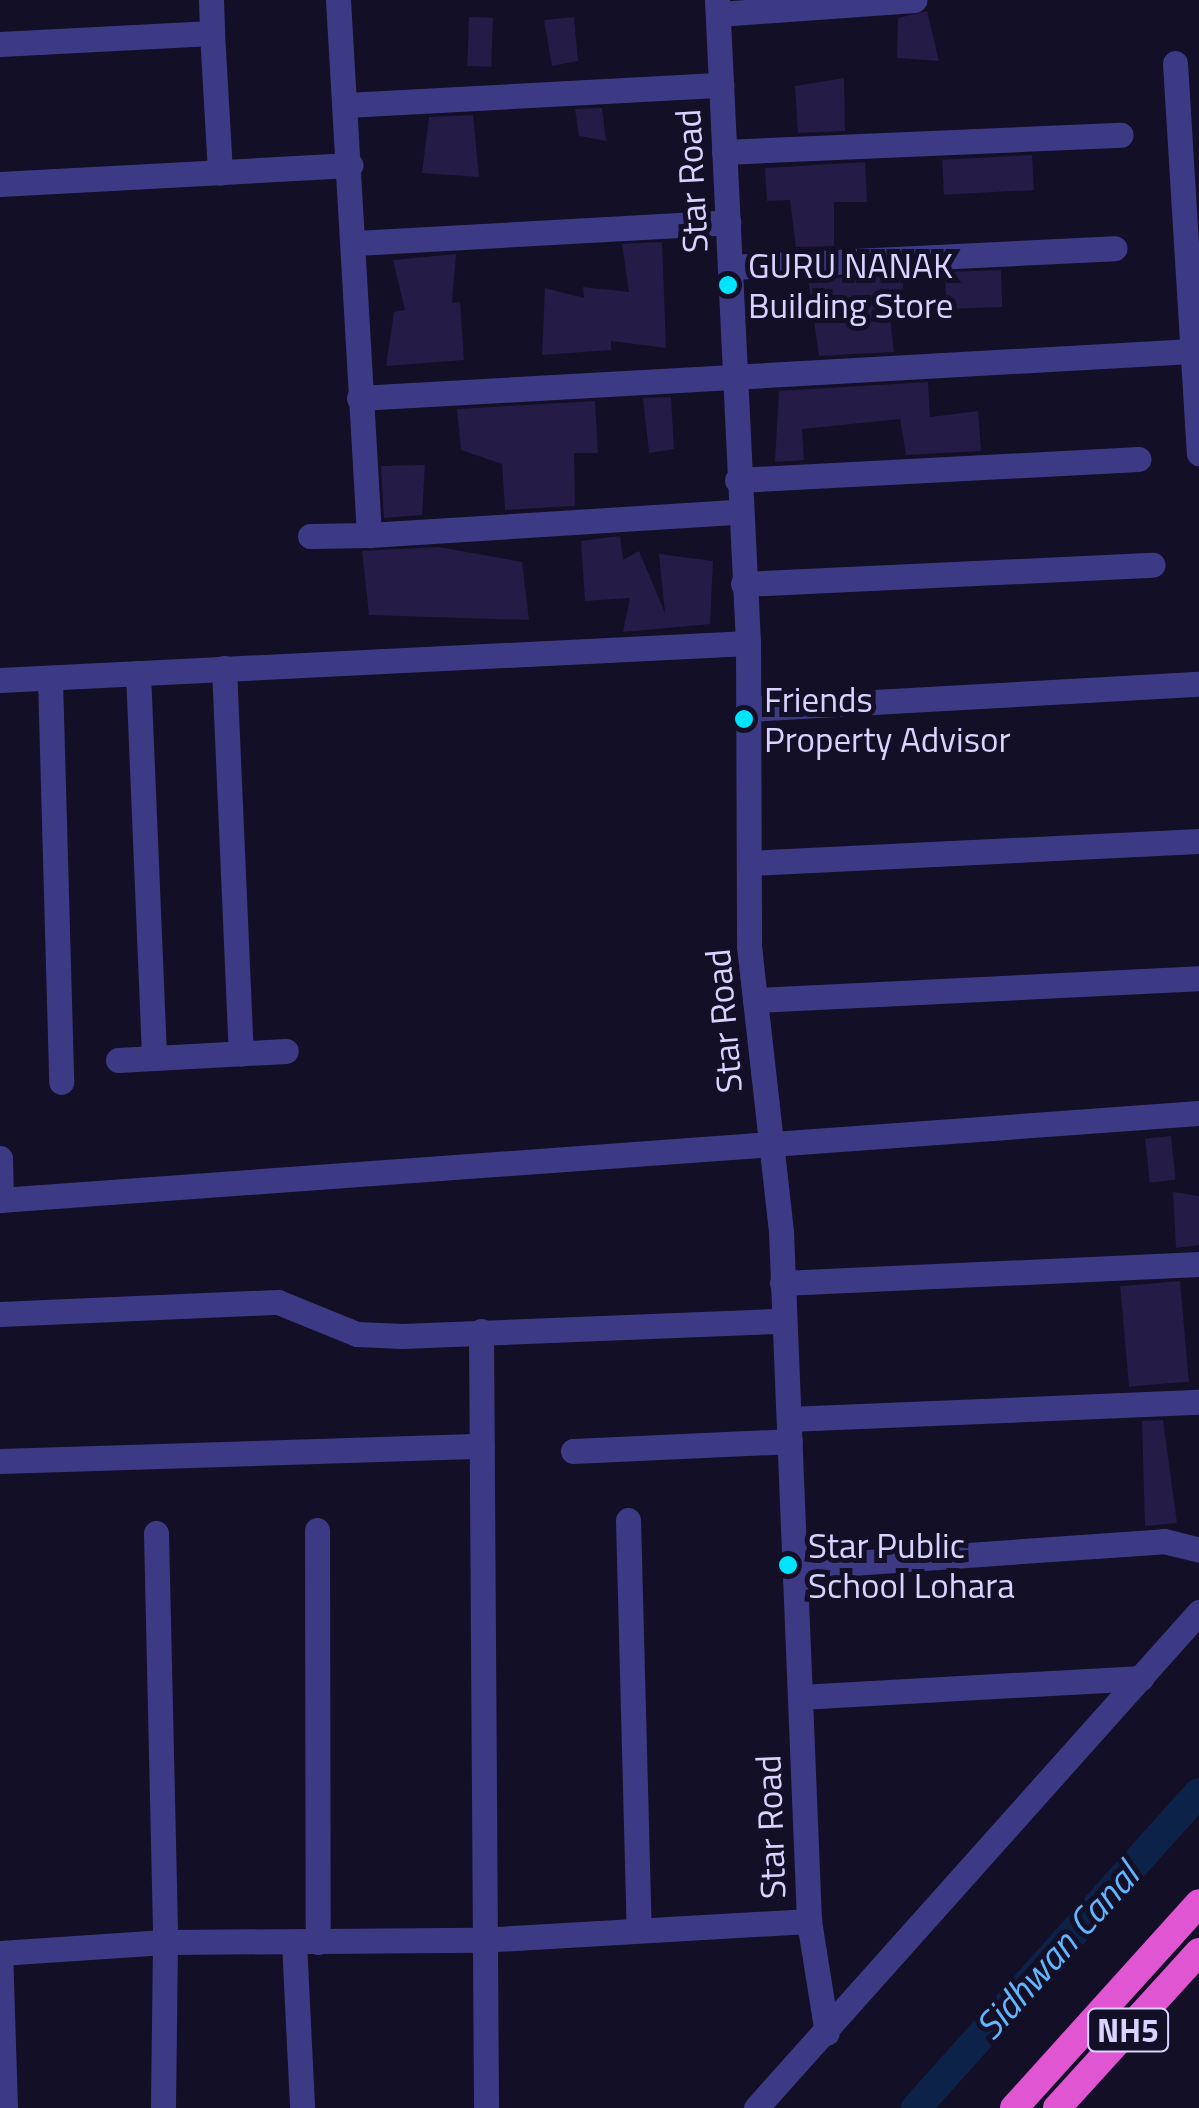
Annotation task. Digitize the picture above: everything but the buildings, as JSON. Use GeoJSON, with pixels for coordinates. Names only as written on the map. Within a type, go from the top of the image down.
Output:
{"type":"FeatureCollection","features":[{"type":"Feature","properties":{"kind":"highway","name":"NH5"},"geometry":{"type":"LineString","coordinates":[[1014,2108],[1199,1903]]}},
{"type":"Feature","properties":{"kind":"highway","name":"NH5"},"geometry":{"type":"LineString","coordinates":[[1057,2108],[1199,1952]]}},
{"type":"Feature","properties":{"kind":"street"},"geometry":{"type":"LineString","coordinates":[[210,0],[220,174]]}},
{"type":"Feature","properties":{"kind":"street"},"geometry":{"type":"LineString","coordinates":[[338,0],[356,243],[359,398],[370,535]]}},
{"type":"Feature","properties":{"kind":"street"},"geometry":{"type":"LineString","coordinates":[[717,7],[914,0]]}},
{"type":"Feature","properties":{"kind":"street","name":"Star Road"},"geometry":{"type":"LineString","coordinates":[[717,7],[736,376],[737,512],[748,642],[749,863],[755,1000],[782,1284],[809,1921],[827,2034]]}},
{"type":"Feature","properties":{"kind":"street"},"geometry":{"type":"LineString","coordinates":[[0,44],[212,33]]}},
{"type":"Feature","properties":{"kind":"street"},"geometry":{"type":"LineString","coordinates":[[1175,63],[1191,202],[1192,350],[1199,453]]}},
{"type":"Feature","properties":{"kind":"street"},"geometry":{"type":"LineString","coordinates":[[346,105],[722,86]]}},
{"type":"Feature","properties":{"kind":"street"},"geometry":{"type":"LineString","coordinates":[[724,152],[1121,135]]}},
{"type":"Feature","properties":{"kind":"street"},"geometry":{"type":"LineString","coordinates":[[0,184],[350,165]]}},
{"type":"Feature","properties":{"kind":"street"},"geometry":{"type":"LineString","coordinates":[[356,243],[728,222]]}},
{"type":"Feature","properties":{"kind":"street"},"geometry":{"type":"LineString","coordinates":[[730,267],[1115,248]]}},
{"type":"Feature","properties":{"kind":"street"},"geometry":{"type":"LineString","coordinates":[[359,398],[1192,350]]}},
{"type":"Feature","properties":{"kind":"street"},"geometry":{"type":"LineString","coordinates":[[737,480],[1138,459]]}},
{"type":"Feature","properties":{"kind":"street"},"geometry":{"type":"LineString","coordinates":[[310,536],[737,512]]}},
{"type":"Feature","properties":{"kind":"street"},"geometry":{"type":"LineString","coordinates":[[743,584],[1152,565]]}},
{"type":"Feature","properties":{"kind":"street"},"geometry":{"type":"LineString","coordinates":[[0,680],[748,642]]}},
{"type":"Feature","properties":{"kind":"street"},"geometry":{"type":"LineString","coordinates":[[224,668],[241,1054]]}},
{"type":"Feature","properties":{"kind":"street"},"geometry":{"type":"LineString","coordinates":[[138,673],[154,1058]]}},
{"type":"Feature","properties":{"kind":"street"},"geometry":{"type":"LineString","coordinates":[[50,679],[61,1082]]}},
{"type":"Feature","properties":{"kind":"street"},"geometry":{"type":"LineString","coordinates":[[748,709],[1199,684]]}},
{"type":"Feature","properties":{"kind":"street"},"geometry":{"type":"LineString","coordinates":[[749,863],[1199,841]]}},
{"type":"Feature","properties":{"kind":"street"},"geometry":{"type":"LineString","coordinates":[[755,1000],[1199,978]]}},
{"type":"Feature","properties":{"kind":"street"},"geometry":{"type":"LineString","coordinates":[[118,1060],[286,1051]]}},
{"type":"Feature","properties":{"kind":"street"},"geometry":{"type":"LineString","coordinates":[[0,1158],[0,1200],[1199,1113]]}},
{"type":"Feature","properties":{"kind":"street"},"geometry":{"type":"LineString","coordinates":[[782,1284],[1199,1264]]}},
{"type":"Feature","properties":{"kind":"street"},"geometry":{"type":"LineString","coordinates":[[0,1314],[264,1302],[357,1334],[783,1321]]}},
{"type":"Feature","properties":{"kind":"street"},"geometry":{"type":"LineString","coordinates":[[481,1331],[479,1940],[486,2108]]}},
{"type":"Feature","properties":{"kind":"street"},"geometry":{"type":"LineString","coordinates":[[573,1451],[790,1430],[1199,1402]]}},
{"type":"Feature","properties":{"kind":"street"},"geometry":{"type":"LineString","coordinates":[[0,1460],[482,1446]]}},
{"type":"Feature","properties":{"kind":"street"},"geometry":{"type":"LineString","coordinates":[[628,1520],[639,1927]]}},
{"type":"Feature","properties":{"kind":"street"},"geometry":{"type":"LineString","coordinates":[[302,2108],[317,1530]]}},
{"type":"Feature","properties":{"kind":"street"},"geometry":{"type":"LineString","coordinates":[[156,1533],[165,1942],[163,2108]]}},
{"type":"Feature","properties":{"kind":"street"},"geometry":{"type":"LineString","coordinates":[[795,1567],[1164,1541],[1199,1550]]}},
{"type":"Feature","properties":{"kind":"street"},"geometry":{"type":"LineString","coordinates":[[756,2108],[827,2034],[1199,1612]]}},
{"type":"Feature","properties":{"kind":"street"},"geometry":{"type":"LineString","coordinates":[[800,1698],[1141,1678]]}},
{"type":"Feature","properties":{"kind":"street"},"geometry":{"type":"LineString","coordinates":[[5,2108],[0,1952],[165,1942],[479,1940],[639,1927],[809,1921]]}},
{"type":"Feature","properties":{"kind":"waterway","name":"Sidhwan Canal"},"geometry":{"type":"LineString","coordinates":[[916,2108],[1199,1793]]}},
{"type":"Feature","properties":{"kind":"place","name":"GURU NANAK Building Store"},"geometry":{"type":"Point","coordinates":[728,285]}},
{"type":"Feature","properties":{"kind":"place","name":"Friends Property Advisor"},"geometry":{"type":"Point","coordinates":[744,719]}},
{"type":"Feature","properties":{"kind":"place","name":"Star Public School Lohara"},"geometry":{"type":"Point","coordinates":[788,1565]}}]}
